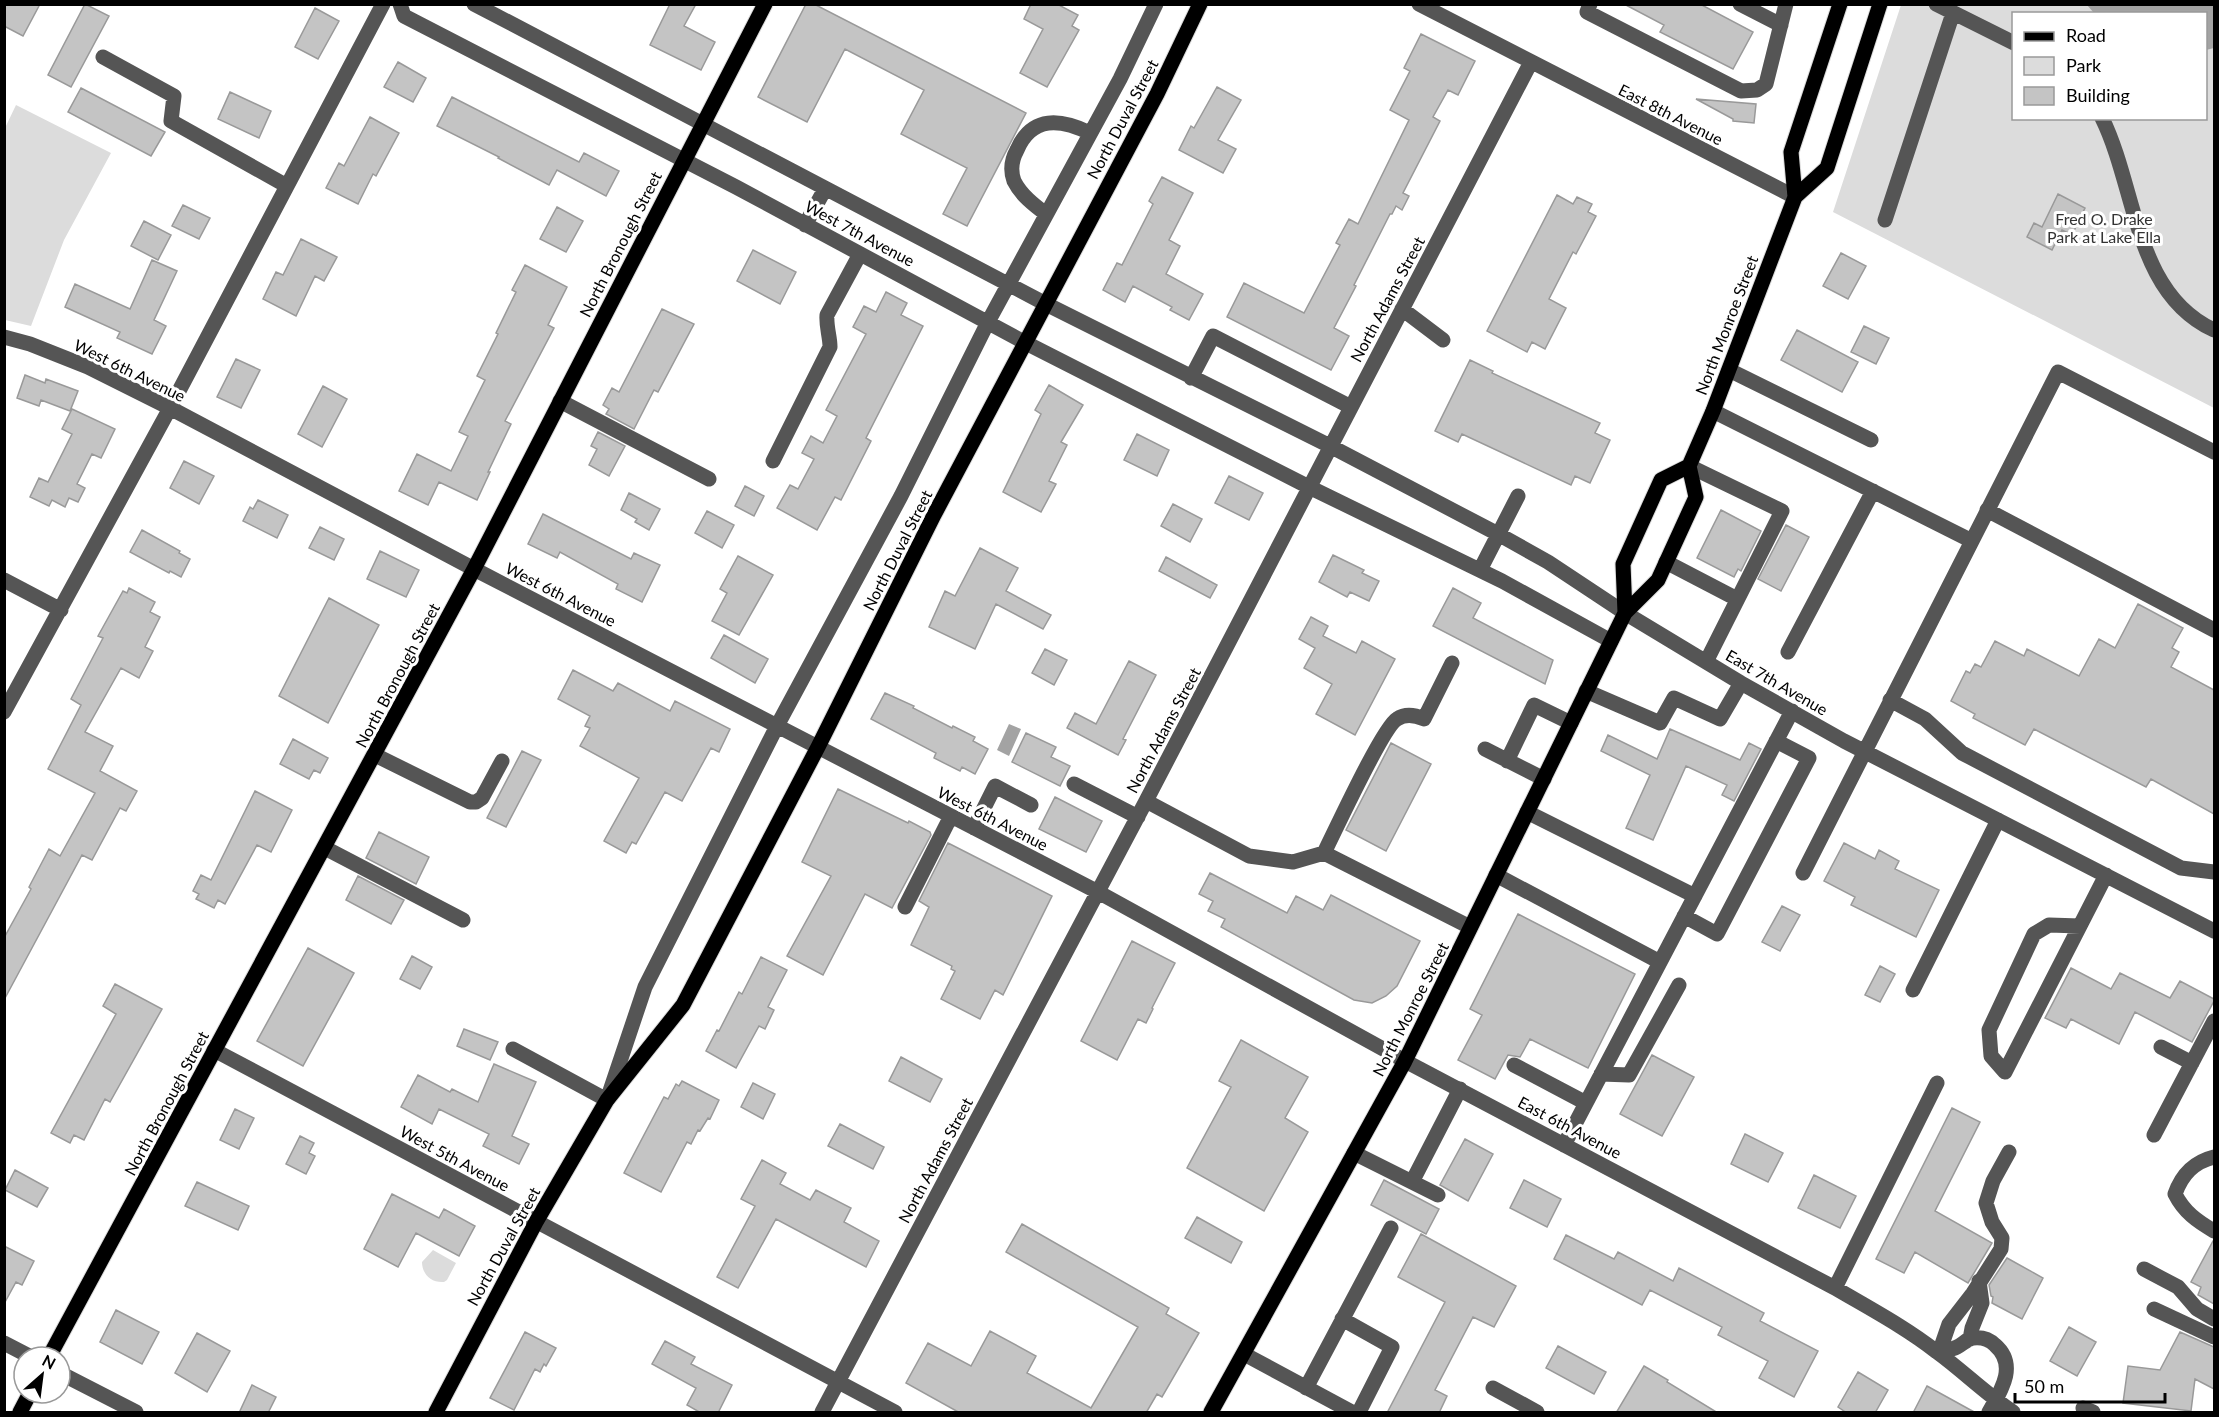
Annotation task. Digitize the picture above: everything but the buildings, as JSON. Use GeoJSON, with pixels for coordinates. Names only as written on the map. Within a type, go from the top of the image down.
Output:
{"type":"FeatureCollection","features":[{"type":"Feature","properties":{"kind":"main road","name":"North Bronough Street"},"geometry":{"type":"LineString","coordinates":[[55,1345],[474,569],[765,4]]}},
{"type":"Feature","properties":{"kind":"main road","name":"North Duval Street"},"geometry":{"type":"LineString","coordinates":[[436,1413],[536,1222],[607,1100],[683,1005],[818,747],[1044,303],[1156,94],[1200,4]]}},
{"type":"Feature","properties":{"kind":"main road","name":"North Monroe Street"},"geometry":{"type":"LineString","coordinates":[[1211,1413],[1405,1061],[1625,613],[1658,580],[1696,497],[1689,466],[1713,411],[1795,197],[1791,152],[1840,4]]}},
{"type":"Feature","properties":{"kind":"main road","name":"North Monroe Street"},"geometry":{"type":"LineString","coordinates":[[1795,197],[1827,168],[1880,4]]}},
{"type":"Feature","properties":{"kind":"main road","name":"North Monroe Street"},"geometry":{"type":"LineString","coordinates":[[1625,613],[1623,564],[1661,480],[1689,466]]}},
{"type":"Feature","properties":{"kind":"street"},"geometry":{"type":"LineString","coordinates":[[4,712],[170,408],[383,4]]}},
{"type":"Feature","properties":{"kind":"street","name":"West 7th Avenue"},"geometry":{"type":"LineString","coordinates":[[400,4],[404,16],[683,160],[1024,342],[1310,487]]}},
{"type":"Feature","properties":{"kind":"street","name":"West 7th Avenue"},"geometry":{"type":"LineString","coordinates":[[474,4],[1044,303],[1330,446]]}},
{"type":"Feature","properties":{"kind":"street","name":"North Duval Street"},"geometry":{"type":"LineString","coordinates":[[607,1100],[645,987],[777,726],[901,496],[1008,284],[1120,79],[1156,4]]}},
{"type":"Feature","properties":{"kind":"street","name":"East 8th Avenue"},"geometry":{"type":"LineString","coordinates":[[1419,4],[1795,197]]}},
{"type":"Feature","properties":{"kind":"street"},"geometry":{"type":"LineString","coordinates":[[1590,4],[1587,12],[1741,91],[1757,90],[1766,84],[1786,4]]}},
{"type":"Feature","properties":{"kind":"street"},"geometry":{"type":"LineString","coordinates":[[1740,4],[1781,25]]}},
{"type":"Feature","properties":{"kind":"street"},"geometry":{"type":"LineString","coordinates":[[1885,220],[1943,7],[2012,42]]}},
{"type":"Feature","properties":{"kind":"street"},"geometry":{"type":"LineString","coordinates":[[103,57],[174,96],[171,120],[287,186]]}},
{"type":"Feature","properties":{"kind":"street","name":"North Adams Street"},"geometry":{"type":"LineString","coordinates":[[822,1413],[1138,817],[1531,62]]}},
{"type":"Feature","properties":{"kind":"street"},"geometry":{"type":"LineString","coordinates":[[2103,120],[2111,136],[2144,246],[2163,285],[2174,301],[2189,316],[2214,330]]}},
{"type":"Feature","properties":{"kind":"street"},"geometry":{"type":"LineString","coordinates":[[1046,214],[1028,200],[1013,178],[1012,159],[1023,135],[1036,126],[1053,122],[1067,123],[1090,133]]}},
{"type":"Feature","properties":{"kind":"street"},"geometry":{"type":"LineString","coordinates":[[806,225],[825,189]]}},
{"type":"Feature","properties":{"kind":"street"},"geometry":{"type":"LineString","coordinates":[[773,461],[830,347],[826,326],[827,315],[860,254]]}},
{"type":"Feature","properties":{"kind":"street"},"geometry":{"type":"LineString","coordinates":[[1402,309],[1443,340]]}},
{"type":"Feature","properties":{"kind":"street"},"geometry":{"type":"LineString","coordinates":[[1191,378],[1213,336],[1351,407]]}},
{"type":"Feature","properties":{"kind":"street","name":"West 6th Avenue"},"geometry":{"type":"LineString","coordinates":[[4,337],[30,344],[88,367],[170,408],[474,569],[1098,892]]}},
{"type":"Feature","properties":{"kind":"street"},"geometry":{"type":"LineString","coordinates":[[1729,370],[1871,440]]}},
{"type":"Feature","properties":{"kind":"street"},"geometry":{"type":"LineString","coordinates":[[1803,873],[2058,372],[2214,452]]}},
{"type":"Feature","properties":{"kind":"street"},"geometry":{"type":"LineString","coordinates":[[560,401],[709,479]]}},
{"type":"Feature","properties":{"kind":"street"},"geometry":{"type":"LineString","coordinates":[[1713,411],[1972,541]]}},
{"type":"Feature","properties":{"kind":"street","name":"East 7th Avenue"},"geometry":{"type":"LineString","coordinates":[[1330,446],[1548,562],[1625,613],[1741,683],[1864,751],[2214,931]]}},
{"type":"Feature","properties":{"kind":"street"},"geometry":{"type":"LineString","coordinates":[[1689,466],[1782,511],[1706,662]]}},
{"type":"Feature","properties":{"kind":"street"},"geometry":{"type":"LineString","coordinates":[[1310,487],[1480,570],[1611,641]]}},
{"type":"Feature","properties":{"kind":"street"},"geometry":{"type":"LineString","coordinates":[[1788,652],[1873,491]]}},
{"type":"Feature","properties":{"kind":"street"},"geometry":{"type":"LineString","coordinates":[[1480,570],[1518,496]]}},
{"type":"Feature","properties":{"kind":"street"},"geometry":{"type":"LineString","coordinates":[[1988,510],[2214,630]]}},
{"type":"Feature","properties":{"kind":"street"},"geometry":{"type":"LineString","coordinates":[[1666,562],[1737,599]]}},
{"type":"Feature","properties":{"kind":"street"},"geometry":{"type":"LineString","coordinates":[[4,580],[61,610]]}},
{"type":"Feature","properties":{"kind":"street"},"geometry":{"type":"LineString","coordinates":[[1324,853],[1381,740],[1395,719],[1409,714],[1424,719],[1452,663]]}},
{"type":"Feature","properties":{"kind":"street"},"geometry":{"type":"LineString","coordinates":[[1586,691],[1660,723],[1674,698],[1720,719],[1741,683]]}},
{"type":"Feature","properties":{"kind":"street"},"geometry":{"type":"LineString","coordinates":[[1890,700],[1925,719],[1962,753],[2181,868],[2214,872]]}},
{"type":"Feature","properties":{"kind":"street"},"geometry":{"type":"LineString","coordinates":[[1507,761],[1534,705],[1571,723]]}},
{"type":"Feature","properties":{"kind":"street"},"geometry":{"type":"LineString","coordinates":[[1564,1145],[1792,711]]}},
{"type":"Feature","properties":{"kind":"street"},"geometry":{"type":"LineString","coordinates":[[1684,916],[1717,934],[1809,758],[1776,741]]}},
{"type":"Feature","properties":{"kind":"street"},"geometry":{"type":"LineString","coordinates":[[1485,749],[1544,778]]}},
{"type":"Feature","properties":{"kind":"street"},"geometry":{"type":"LineString","coordinates":[[375,755],[470,802],[476,802],[482,798],[502,761]]}},
{"type":"Feature","properties":{"kind":"street"},"geometry":{"type":"LineString","coordinates":[[1074,784],[1138,817]]}},
{"type":"Feature","properties":{"kind":"street"},"geometry":{"type":"LineString","coordinates":[[974,828],[995,786],[1031,805]]}},
{"type":"Feature","properties":{"kind":"street"},"geometry":{"type":"LineString","coordinates":[[1146,801],[1249,856],[1293,862],[1324,853],[1470,927]]}},
{"type":"Feature","properties":{"kind":"street"},"geometry":{"type":"LineString","coordinates":[[1527,812],[1695,897]]}},
{"type":"Feature","properties":{"kind":"street"},"geometry":{"type":"LineString","coordinates":[[905,907],[951,816]]}},
{"type":"Feature","properties":{"kind":"street"},"geometry":{"type":"LineString","coordinates":[[1912,990],[1998,820]]}},
{"type":"Feature","properties":{"kind":"street"},"geometry":{"type":"LineString","coordinates":[[325,848],[463,920]]}},
{"type":"Feature","properties":{"kind":"street"},"geometry":{"type":"LineString","coordinates":[[1496,875],[1660,962]]}},
{"type":"Feature","properties":{"kind":"street"},"geometry":{"type":"LineString","coordinates":[[2080,926],[2049,925],[2034,934],[1989,1030],[1991,1056],[2005,1072],[2080,926],[2106,875]]}},
{"type":"Feature","properties":{"kind":"street","name":"East 6th Avenue"},"geometry":{"type":"LineString","coordinates":[[1098,892],[1405,1061],[1835,1288],[1880,1314],[1939,1353],[1992,1407],[2013,1413]]}},
{"type":"Feature","properties":{"kind":"street"},"geometry":{"type":"LineString","coordinates":[[1601,1074],[1629,1075],[1679,985]]}},
{"type":"Feature","properties":{"kind":"street"},"geometry":{"type":"LineString","coordinates":[[2154,1135],[2214,1021]]}},
{"type":"Feature","properties":{"kind":"street"},"geometry":{"type":"LineString","coordinates":[[2161,1047],[2192,1063]]}},
{"type":"Feature","properties":{"kind":"street","name":"West 5th Avenue"},"geometry":{"type":"LineString","coordinates":[[214,1050],[895,1413]]}},
{"type":"Feature","properties":{"kind":"street"},"geometry":{"type":"LineString","coordinates":[[513,1050],[607,1100]]}},
{"type":"Feature","properties":{"kind":"street"},"geometry":{"type":"LineString","coordinates":[[1514,1065],[1586,1102]]}},
{"type":"Feature","properties":{"kind":"street"},"geometry":{"type":"LineString","coordinates":[[1835,1288],[1937,1083]]}},
{"type":"Feature","properties":{"kind":"street"},"geometry":{"type":"LineString","coordinates":[[1412,1182],[1460,1089]]}},
{"type":"Feature","properties":{"kind":"street"},"geometry":{"type":"LineString","coordinates":[[1939,1353],[1949,1324],[2002,1245],[2002,1238],[1992,1222],[1986,1203],[1993,1181],[2009,1152]]}},
{"type":"Feature","properties":{"kind":"street"},"geometry":{"type":"LineString","coordinates":[[1354,1153],[1438,1195]]}},
{"type":"Feature","properties":{"kind":"street"},"geometry":{"type":"LineString","coordinates":[[2214,1157],[2200,1161],[2181,1178],[2175,1194],[2182,1208],[2199,1223],[2214,1231]]}},
{"type":"Feature","properties":{"kind":"street"},"geometry":{"type":"LineString","coordinates":[[1306,1388],[1391,1228]]}},
{"type":"Feature","properties":{"kind":"street"},"geometry":{"type":"LineString","coordinates":[[2144,1269],[2178,1287],[2197,1309],[2214,1319]]}},
{"type":"Feature","properties":{"kind":"street"},"geometry":{"type":"LineString","coordinates":[[1970,1339],[1982,1304],[1979,1281]]}},
{"type":"Feature","properties":{"kind":"street"},"geometry":{"type":"LineString","coordinates":[[2154,1309],[2214,1337]]}},
{"type":"Feature","properties":{"kind":"street"},"geometry":{"type":"LineString","coordinates":[[1342,1319],[1392,1347],[1359,1413]]}},
{"type":"Feature","properties":{"kind":"street"},"geometry":{"type":"LineString","coordinates":[[1939,1353],[1970,1339],[1989,1340],[2006,1358],[2006,1378],[1992,1407]]}},
{"type":"Feature","properties":{"kind":"street"},"geometry":{"type":"LineString","coordinates":[[1244,1354],[1352,1413]]}},
{"type":"Feature","properties":{"kind":"street"},"geometry":{"type":"LineString","coordinates":[[72,1378],[136,1413]]}},
{"type":"Feature","properties":{"kind":"street"},"geometry":{"type":"LineString","coordinates":[[1493,1388],[1537,1413]]}},
{"type":"Feature","properties":{"kind":"green space","name":"Fred O. Drake Park at Lake Ella"},"geometry":{"type":"Polygon","coordinates":[[[1901,5],[2214,5],[2214,408],[1833,212],[1901,5]]]}},
{"type":"Feature","properties":{"kind":"green space"},"geometry":{"type":"Polygon","coordinates":[[[16,105],[111,153],[64,240],[31,326],[5,320],[5,128],[16,105]]]}},
{"type":"Feature","properties":{"kind":"green space"},"geometry":{"type":"Polygon","coordinates":[[[433,1250],[456,1263],[444,1282],[431,1279],[424,1270],[422,1262],[433,1250]]]}},
{"type":"Feature","properties":{"kind":"shaded area"},"geometry":{"type":"Polygon","coordinates":[[[2087,5],[2214,5],[2214,48],[2207,50],[2207,12],[2093,12],[2087,5]]]}},
{"type":"Feature","properties":{"kind":"shaded area"},"geometry":{"type":"Polygon","coordinates":[[[1009,724],[1021,729],[1009,756],[997,750],[1009,724]]]}}]}
